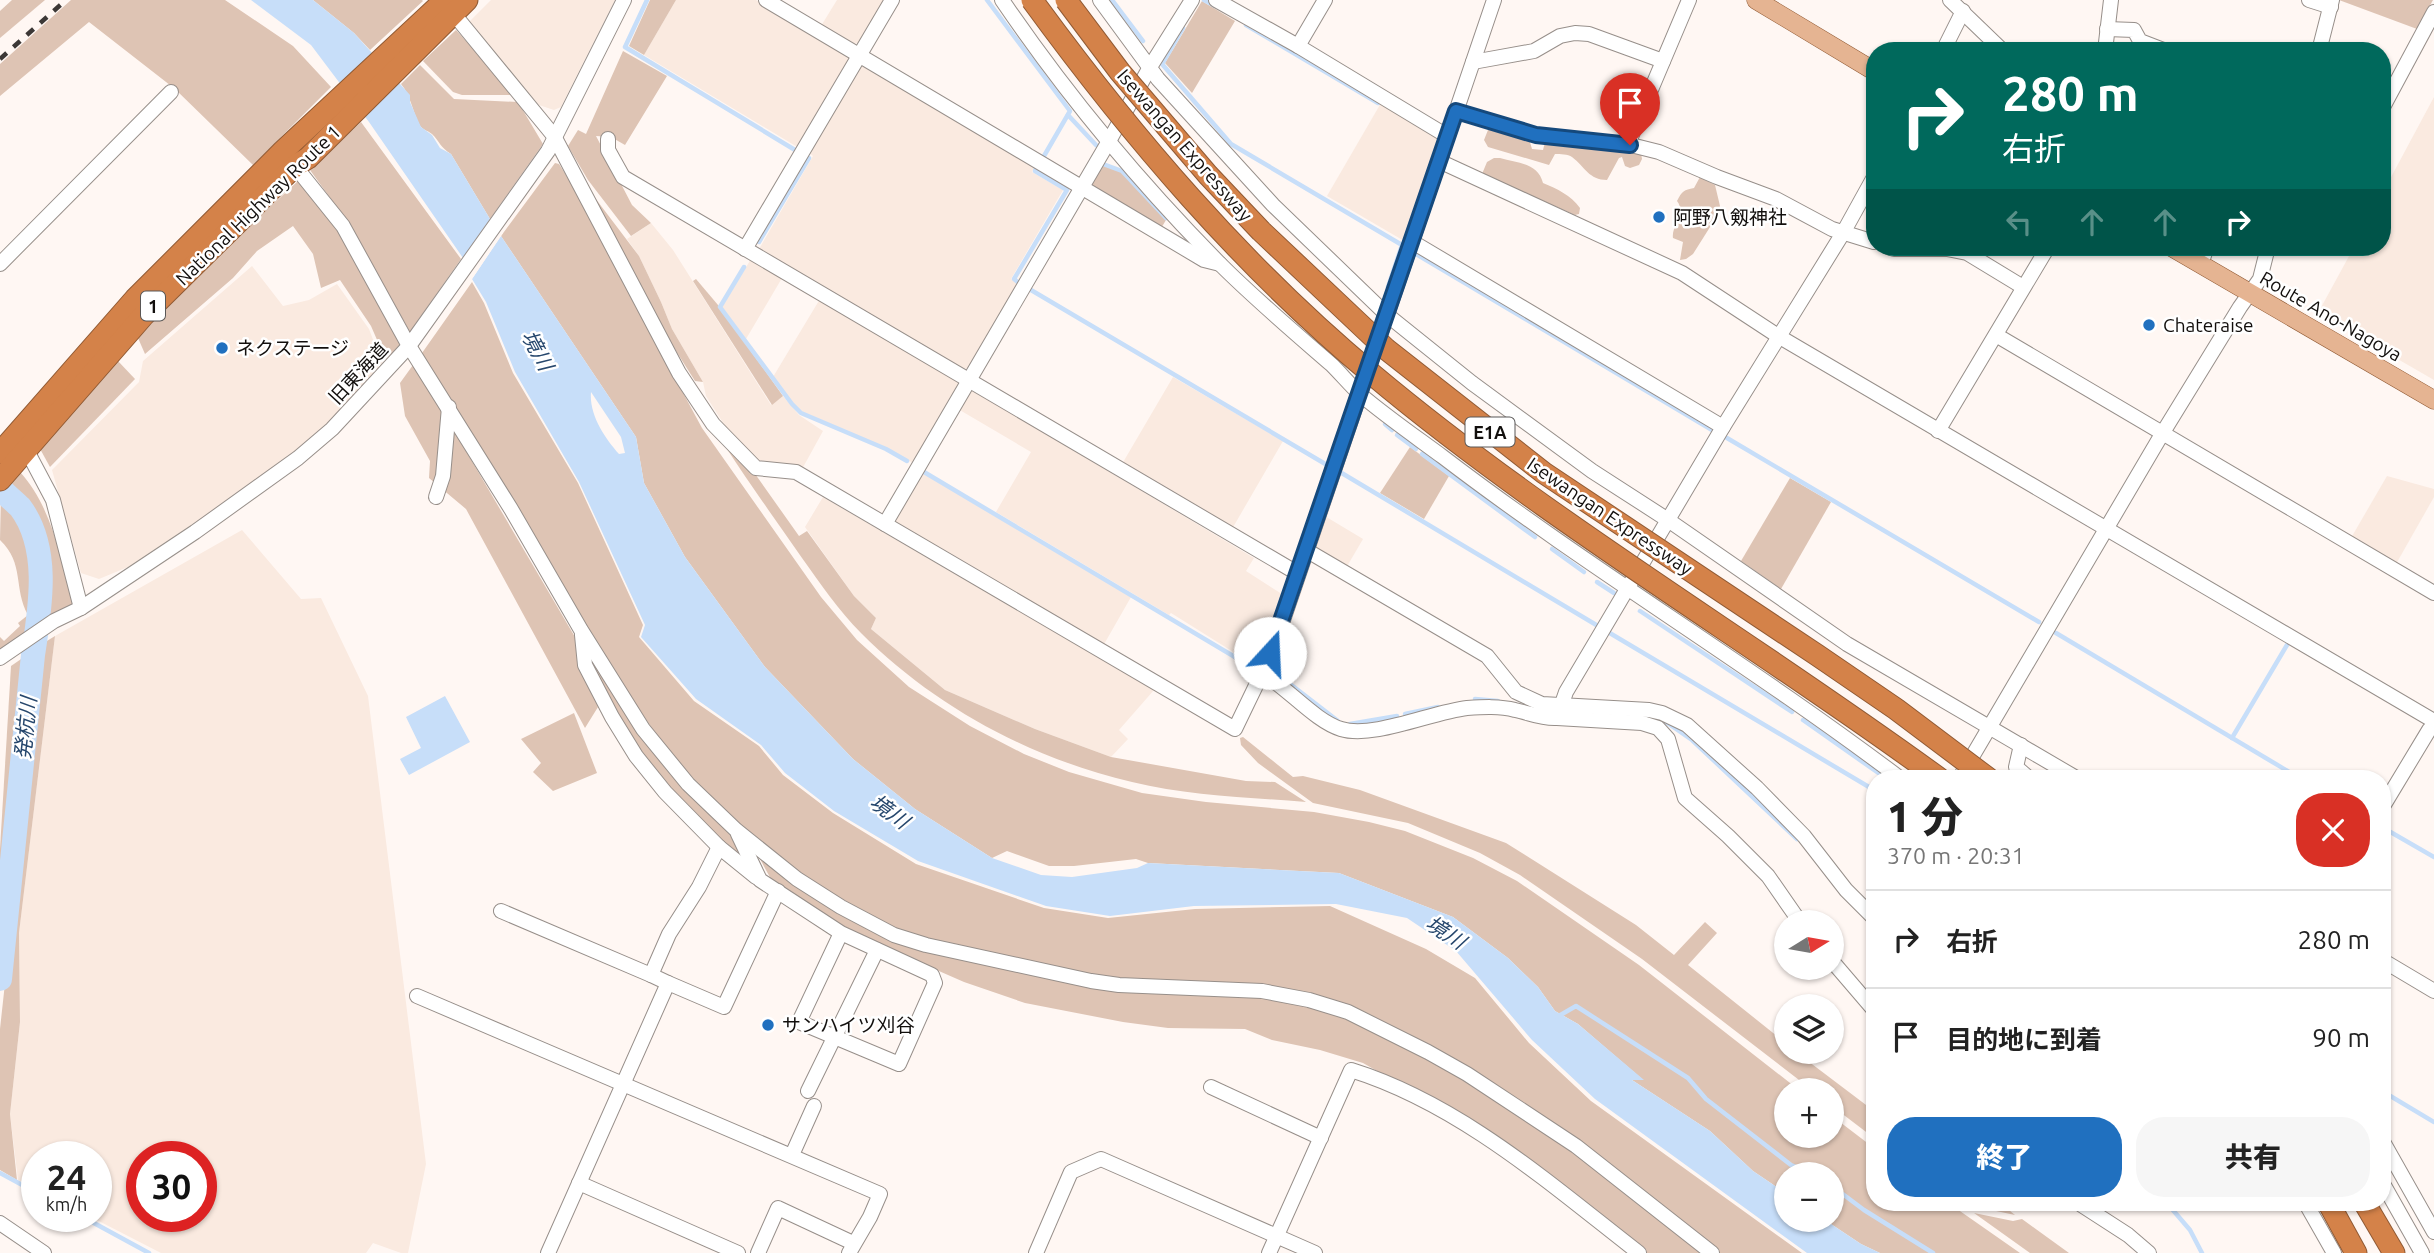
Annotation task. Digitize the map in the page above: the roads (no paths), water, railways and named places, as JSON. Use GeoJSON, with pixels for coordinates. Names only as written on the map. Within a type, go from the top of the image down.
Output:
{"type":"FeatureCollection","features":[{"type":"Feature","properties":{"kind":"highway","name":"Isewangan Expressway"},"geometry":{"type":"LineString","coordinates":[[1032,0],[1064,44],[1197,206],[1267,279],[1371,374],[1507,481],[1763,654],[1927,770]]}},
{"type":"Feature","properties":{"kind":"highway","name":"Isewangan Expressway"},"geometry":{"type":"LineString","coordinates":[[1066,0],[1120,72],[1208,175],[1261,231],[1386,349],[1544,473],[1839,671],[1976,770]]}},
{"type":"Feature","properties":{"kind":"highway","name":"National Highway Route 1"},"geometry":{"type":"LineString","coordinates":[[4,467],[135,299],[447,11]]}},
{"type":"Feature","properties":{"kind":"highway","name":"National Highway Route 1"},"geometry":{"type":"LineString","coordinates":[[4,467],[26,449],[144,315],[295,154]]}},
{"type":"Feature","properties":{"kind":"highway"},"geometry":{"type":"LineString","coordinates":[[2333,1211],[2356,1253]]}},
{"type":"Feature","properties":{"kind":"highway"},"geometry":{"type":"LineString","coordinates":[[2369,1211],[2394,1253]]}},
{"type":"Feature","properties":{"kind":"main road"},"geometry":{"type":"LineString","coordinates":[[1756,0],[1866,66]]}},
{"type":"Feature","properties":{"kind":"main road","name":"Route Ano-Nagoya"},"geometry":{"type":"LineString","coordinates":[[2187,256],[2434,400]]}},
{"type":"Feature","properties":{"kind":"street","name":"旧東海道"},"geometry":{"type":"LineString","coordinates":[[0,657],[54,621],[81,608],[214,519],[298,458],[339,421],[412,343],[548,151],[624,0]]}},
{"type":"Feature","properties":{"kind":"street"},"geometry":{"type":"LineString","coordinates":[[766,0],[1204,260],[1220,264]]}},
{"type":"Feature","properties":{"kind":"street"},"geometry":{"type":"LineString","coordinates":[[745,248],[892,0]]}},
{"type":"Feature","properties":{"kind":"street"},"geometry":{"type":"LineString","coordinates":[[1002,0],[1031,43],[1109,141],[1220,264],[1361,394],[1482,487],[1627,590],[1850,740],[1889,770]]}},
{"type":"Feature","properties":{"kind":"street"},"geometry":{"type":"LineString","coordinates":[[1100,0],[1150,67],[1273,205],[1386,314],[1472,383],[1592,471],[1668,520],[1847,644],[2063,770]]}},
{"type":"Feature","properties":{"kind":"street"},"geometry":{"type":"LineString","coordinates":[[886,524],[1150,67],[1192,0]]}},
{"type":"Feature","properties":{"kind":"street"},"geometry":{"type":"LineString","coordinates":[[1216,0],[1447,136]]}},
{"type":"Feature","properties":{"kind":"street"},"geometry":{"type":"LineString","coordinates":[[1298,46],[1325,0]]}},
{"type":"Feature","properties":{"kind":"street"},"geometry":{"type":"LineString","coordinates":[[447,11],[554,136],[679,373],[713,424],[756,468],[796,472],[1235,729],[1279,632],[1494,0]]}},
{"type":"Feature","properties":{"kind":"street"},"geometry":{"type":"LineString","coordinates":[[1628,144],[1689,0]]}},
{"type":"Feature","properties":{"kind":"street"},"geometry":{"type":"LineString","coordinates":[[1950,0],[1994,42]]}},
{"type":"Feature","properties":{"kind":"street"},"geometry":{"type":"LineString","coordinates":[[2106,42],[2111,0]]}},
{"type":"Feature","properties":{"kind":"street"},"geometry":{"type":"LineString","coordinates":[[2309,0],[2332,3],[2321,42]]}},
{"type":"Feature","properties":{"kind":"street"},"geometry":{"type":"LineString","coordinates":[[1948,42],[1964,11]]}},
{"type":"Feature","properties":{"kind":"street"},"geometry":{"type":"LineString","coordinates":[[2391,92],[2434,12]]}},
{"type":"Feature","properties":{"kind":"street"},"geometry":{"type":"LineString","coordinates":[[2108,29],[2134,30],[2143,42]]}},
{"type":"Feature","properties":{"kind":"street"},"geometry":{"type":"LineString","coordinates":[[1473,62],[1534,51],[1560,36],[1575,33],[1589,34],[1663,61]]}},
{"type":"Feature","properties":{"kind":"street"},"geometry":{"type":"LineString","coordinates":[[0,264],[171,92]]}},
{"type":"Feature","properties":{"kind":"street"},"geometry":{"type":"LineString","coordinates":[[1456,111],[1536,135],[1628,144],[1659,152],[1776,199],[1832,229],[1866,240]]}},
{"type":"Feature","properties":{"kind":"street"},"geometry":{"type":"LineString","coordinates":[[608,139],[608,150],[623,177],[1297,573]]}},
{"type":"Feature","properties":{"kind":"street"},"geometry":{"type":"LineString","coordinates":[[295,154],[343,226],[581,630],[643,729],[688,784],[736,830],[797,879],[841,907],[894,935],[926,945],[1091,981],[1237,992],[1262,991],[1309,1000],[1348,1012],[1467,1074],[1576,1146],[1712,1253]]}},
{"type":"Feature","properties":{"kind":"street"},"geometry":{"type":"LineString","coordinates":[[1439,160],[1682,273],[1778,336],[2434,723],[2391,793]]}},
{"type":"Feature","properties":{"kind":"street"},"geometry":{"type":"LineString","coordinates":[[1558,712],[1723,427],[1866,191]]}},
{"type":"Feature","properties":{"kind":"street"},"geometry":{"type":"LineString","coordinates":[[1411,242],[1723,427]]}},
{"type":"Feature","properties":{"kind":"street"},"geometry":{"type":"LineString","coordinates":[[1972,256],[2023,287]]}},
{"type":"Feature","properties":{"kind":"street"},"geometry":{"type":"LineString","coordinates":[[1938,431],[2042,256]]}},
{"type":"Feature","properties":{"kind":"street"},"geometry":{"type":"LineString","coordinates":[[2201,264],[2204,256]]}},
{"type":"Feature","properties":{"kind":"street"},"geometry":{"type":"LineString","coordinates":[[1964,770],[2162,434],[2260,279],[2266,256]]}},
{"type":"Feature","properties":{"kind":"street"},"geometry":{"type":"LineString","coordinates":[[1996,335],[2434,593]]}},
{"type":"Feature","properties":{"kind":"street"},"geometry":{"type":"LineString","coordinates":[[436,497],[443,476],[449,407]]}},
{"type":"Feature","properties":{"kind":"street"},"geometry":{"type":"LineString","coordinates":[[26,449],[53,499],[81,608]]}},
{"type":"Feature","properties":{"kind":"street"},"geometry":{"type":"LineString","coordinates":[[1307,550],[1487,656],[1516,692],[1558,712],[1642,723],[1658,728],[1668,739],[1685,799],[1728,836],[1768,876],[1792,910]]}},
{"type":"Feature","properties":{"kind":"street"},"geometry":{"type":"LineString","coordinates":[[581,630],[585,666],[636,755],[665,792],[719,847],[760,880],[841,933],[932,975],[935,983],[899,1064],[799,1022],[841,933]]}},
{"type":"Feature","properties":{"kind":"street"},"geometry":{"type":"LineString","coordinates":[[1262,673],[1278,682],[1325,722],[1341,730],[1361,732],[1464,709],[1490,707],[1515,709],[1546,718],[1558,712],[1637,708],[1662,713],[1687,725],[1757,788],[1804,836],[1846,890],[1866,910]]}},
{"type":"Feature","properties":{"kind":"street"},"geometry":{"type":"LineString","coordinates":[[2020,770],[2016,766],[2021,745]]}},
{"type":"Feature","properties":{"kind":"street"},"geometry":{"type":"LineString","coordinates":[[736,830],[760,880]]}},
{"type":"Feature","properties":{"kind":"street"},"geometry":{"type":"LineString","coordinates":[[651,975],[669,934],[699,887],[719,847]]}},
{"type":"Feature","properties":{"kind":"street"},"geometry":{"type":"LineString","coordinates":[[501,911],[724,1007],[778,891]]}},
{"type":"Feature","properties":{"kind":"street"},"geometry":{"type":"LineString","coordinates":[[808,1091],[877,950]]}},
{"type":"Feature","properties":{"kind":"street"},"geometry":{"type":"LineString","coordinates":[[2391,965],[2434,991]]}},
{"type":"Feature","properties":{"kind":"street"},"geometry":{"type":"LineString","coordinates":[[1844,975],[1866,1001]]}},
{"type":"Feature","properties":{"kind":"street"},"geometry":{"type":"LineString","coordinates":[[548,1253],[668,983]]}},
{"type":"Feature","properties":{"kind":"street"},"geometry":{"type":"LineString","coordinates":[[417,996],[880,1194],[851,1248],[778,1209],[758,1253]]}},
{"type":"Feature","properties":{"kind":"street"},"geometry":{"type":"LineString","coordinates":[[1269,1253],[1351,1070],[1380,1079],[1440,1110],[1513,1156],[1639,1253]]}},
{"type":"Feature","properties":{"kind":"street"},"geometry":{"type":"LineString","coordinates":[[1211,1087],[1321,1138]]}},
{"type":"Feature","properties":{"kind":"street"},"geometry":{"type":"LineString","coordinates":[[792,1155],[814,1107]]}},
{"type":"Feature","properties":{"kind":"street"},"geometry":{"type":"LineString","coordinates":[[2391,1156],[2434,1232]]}},
{"type":"Feature","properties":{"kind":"street"},"geometry":{"type":"LineString","coordinates":[[1036,1253],[1071,1172],[1101,1159],[1315,1253]]}},
{"type":"Feature","properties":{"kind":"street"},"geometry":{"type":"LineString","coordinates":[[579,1183],[738,1253]]}},
{"type":"Feature","properties":{"kind":"street"},"geometry":{"type":"LineString","coordinates":[[2391,1198],[2422,1253]]}},
{"type":"Feature","properties":{"kind":"street"},"geometry":{"type":"LineString","coordinates":[[2090,1211],[2149,1253]]}},
{"type":"Feature","properties":{"kind":"street"},"geometry":{"type":"LineString","coordinates":[[2310,1211],[2334,1253]]}},
{"type":"Feature","properties":{"kind":"street"},"geometry":{"type":"LineString","coordinates":[[0,1223],[44,1253]]}},
{"type":"Feature","properties":{"kind":"water"},"geometry":{"type":"Polygon","coordinates":[[[251,0],[313,0],[354,33],[410,95],[410,102],[421,127],[432,135],[440,148],[451,154],[490,219],[463,258],[369,122],[311,45],[251,0]]]}},
{"type":"Feature","properties":{"kind":"water","name":"境川"},"geometry":{"type":"Polygon","coordinates":[[[501,236],[636,437],[644,483],[685,557],[765,667],[853,759],[915,809],[992,858],[1041,875],[1072,877],[1137,868],[1148,863],[1339,873],[1453,917],[1508,958],[1538,987],[1555,1011],[1578,1024],[1644,1080],[1632,1080],[1710,1131],[1753,1171],[1774,1185],[1774,1229],[1595,1099],[1532,1040],[1456,951],[1407,918],[1336,904],[1194,906],[1110,916],[1046,906],[918,861],[834,811],[785,773],[761,745],[696,699],[641,637],[645,625],[579,482],[515,372],[486,302],[472,279],[501,236]],[[591,392],[595,418],[603,433],[619,454],[625,453],[621,437],[591,392]]]}},
{"type":"Feature","properties":{"kind":"water"},"geometry":{"type":"Polygon","coordinates":[[[445,696],[470,742],[409,775],[400,759],[421,748],[406,717],[445,696]]]}},
{"type":"Feature","properties":{"kind":"water"},"geometry":{"type":"Polygon","coordinates":[[[1778,1232],[1843,1232],[1880,1253],[1807,1253],[1778,1232]]]}},
{"type":"Feature","properties":{"kind":"waterway"},"geometry":{"type":"LineString","coordinates":[[647,0],[625,47],[795,150]]}},
{"type":"Feature","properties":{"kind":"waterway"},"geometry":{"type":"LineString","coordinates":[[987,0],[1070,111],[1044,156]]}},
{"type":"Feature","properties":{"kind":"waterway"},"geometry":{"type":"LineString","coordinates":[[1112,0],[1143,41]]}},
{"type":"Feature","properties":{"kind":"waterway"},"geometry":{"type":"LineString","coordinates":[[1204,0],[1215,6]]}},
{"type":"Feature","properties":{"kind":"waterway"},"geometry":{"type":"LineString","coordinates":[[1246,25],[1378,103]]}},
{"type":"Feature","properties":{"kind":"waterway"},"geometry":{"type":"LineString","coordinates":[[1183,28],[1162,64],[1231,144],[1402,245],[1388,287]]}},
{"type":"Feature","properties":{"kind":"waterway"},"geometry":{"type":"LineString","coordinates":[[1068,115],[1096,145]]}},
{"type":"Feature","properties":{"kind":"waterway"},"geometry":{"type":"LineString","coordinates":[[759,242],[809,158],[806,156]]}},
{"type":"Feature","properties":{"kind":"waterway"},"geometry":{"type":"LineString","coordinates":[[1103,164],[1122,171],[1166,218]]}},
{"type":"Feature","properties":{"kind":"waterway"},"geometry":{"type":"LineString","coordinates":[[1019,283],[1014,279],[1067,190],[1035,171],[1036,168]]}},
{"type":"Feature","properties":{"kind":"waterway"},"geometry":{"type":"LineString","coordinates":[[1416,254],[1712,430]]}},
{"type":"Feature","properties":{"kind":"waterway"},"geometry":{"type":"LineString","coordinates":[[744,267],[720,307],[792,404],[801,413],[886,449],[907,461]]}},
{"type":"Feature","properties":{"kind":"waterway"},"geometry":{"type":"LineString","coordinates":[[1031,290],[1327,465]]}},
{"type":"Feature","properties":{"kind":"waterway"},"geometry":{"type":"LineString","coordinates":[[1385,424],[1392,430]]}},
{"type":"Feature","properties":{"kind":"waterway"},"geometry":{"type":"LineString","coordinates":[[1397,435],[1416,449]]}},
{"type":"Feature","properties":{"kind":"waterway"},"geometry":{"type":"LineString","coordinates":[[1727,438],[2039,622]]}},
{"type":"Feature","properties":{"kind":"waterway"},"geometry":{"type":"LineString","coordinates":[[1422,454],[1535,537]]}},
{"type":"Feature","properties":{"kind":"waterway"},"geometry":{"type":"LineString","coordinates":[[924,472],[1255,669]]}},
{"type":"Feature","properties":{"kind":"waterway"},"geometry":{"type":"LineString","coordinates":[[1340,472],[1598,626]]}},
{"type":"Feature","properties":{"kind":"waterway","name":"発杭川"},"geometry":{"type":"LineString","coordinates":[[0,488],[20,507],[30,523],[40,560],[41,579],[0,979]]}},
{"type":"Feature","properties":{"kind":"waterway"},"geometry":{"type":"LineString","coordinates":[[1552,549],[1584,572]]}},
{"type":"Feature","properties":{"kind":"waterway"},"geometry":{"type":"LineString","coordinates":[[1597,582],[1614,593]]}},
{"type":"Feature","properties":{"kind":"waterway"},"geometry":{"type":"LineString","coordinates":[[1640,611],[1792,712]]}},
{"type":"Feature","properties":{"kind":"waterway"},"geometry":{"type":"LineString","coordinates":[[1608,632],[1866,785]]}},
{"type":"Feature","properties":{"kind":"waterway"},"geometry":{"type":"LineString","coordinates":[[2056,633],[2286,770]]}},
{"type":"Feature","properties":{"kind":"waterway"},"geometry":{"type":"LineString","coordinates":[[2232,738],[2287,645]]}},
{"type":"Feature","properties":{"kind":"waterway"},"geometry":{"type":"LineString","coordinates":[[1281,677],[1338,721]]}},
{"type":"Feature","properties":{"kind":"waterway"},"geometry":{"type":"LineString","coordinates":[[1475,699],[1498,701]]}},
{"type":"Feature","properties":{"kind":"waterway"},"geometry":{"type":"LineString","coordinates":[[1405,714],[1438,707]]}},
{"type":"Feature","properties":{"kind":"waterway"},"geometry":{"type":"LineString","coordinates":[[1350,724],[1397,716]]}},
{"type":"Feature","properties":{"kind":"waterway"},"geometry":{"type":"LineString","coordinates":[[1642,716],[1666,722],[1692,740],[1797,839]]}},
{"type":"Feature","properties":{"kind":"waterway"},"geometry":{"type":"LineString","coordinates":[[1803,720],[1874,770]]}},
{"type":"Feature","properties":{"kind":"waterway"},"geometry":{"type":"LineString","coordinates":[[2391,832],[2434,857]]}},
{"type":"Feature","properties":{"kind":"waterway"},"geometry":{"type":"LineString","coordinates":[[1557,1017],[1576,1006],[1688,1078],[1706,1099],[1787,1162]]}},
{"type":"Feature","properties":{"kind":"waterway"},"geometry":{"type":"LineString","coordinates":[[2391,1096],[2434,1122]]}},
{"type":"Feature","properties":{"kind":"waterway"},"geometry":{"type":"LineString","coordinates":[[0,1173],[21,1184]]}},
{"type":"Feature","properties":{"kind":"waterway"},"geometry":{"type":"LineString","coordinates":[[1844,1195],[1933,1253]]}},
{"type":"Feature","properties":{"kind":"waterway"},"geometry":{"type":"LineString","coordinates":[[2174,1211],[2190,1230],[2202,1253]]}},
{"type":"Feature","properties":{"kind":"waterway"},"geometry":{"type":"LineString","coordinates":[[110,1232],[149,1253]]}},
{"type":"Feature","properties":{"kind":"railway"},"geometry":{"type":"LineString","coordinates":[[0,59],[66,0]]}},
{"type":"Feature","properties":{"kind":"place","name":"阿野八剱神社"},"geometry":{"type":"Point","coordinates":[1659,217]}},
{"type":"Feature","properties":{"kind":"place","name":"Chateraise"},"geometry":{"type":"Point","coordinates":[2149,325]}},
{"type":"Feature","properties":{"kind":"place","name":"ネクステージ"},"geometry":{"type":"Point","coordinates":[222,348]}},
{"type":"Feature","properties":{"kind":"place","name":"サンハイツ刈谷"},"geometry":{"type":"Point","coordinates":[768,1025]}}]}
